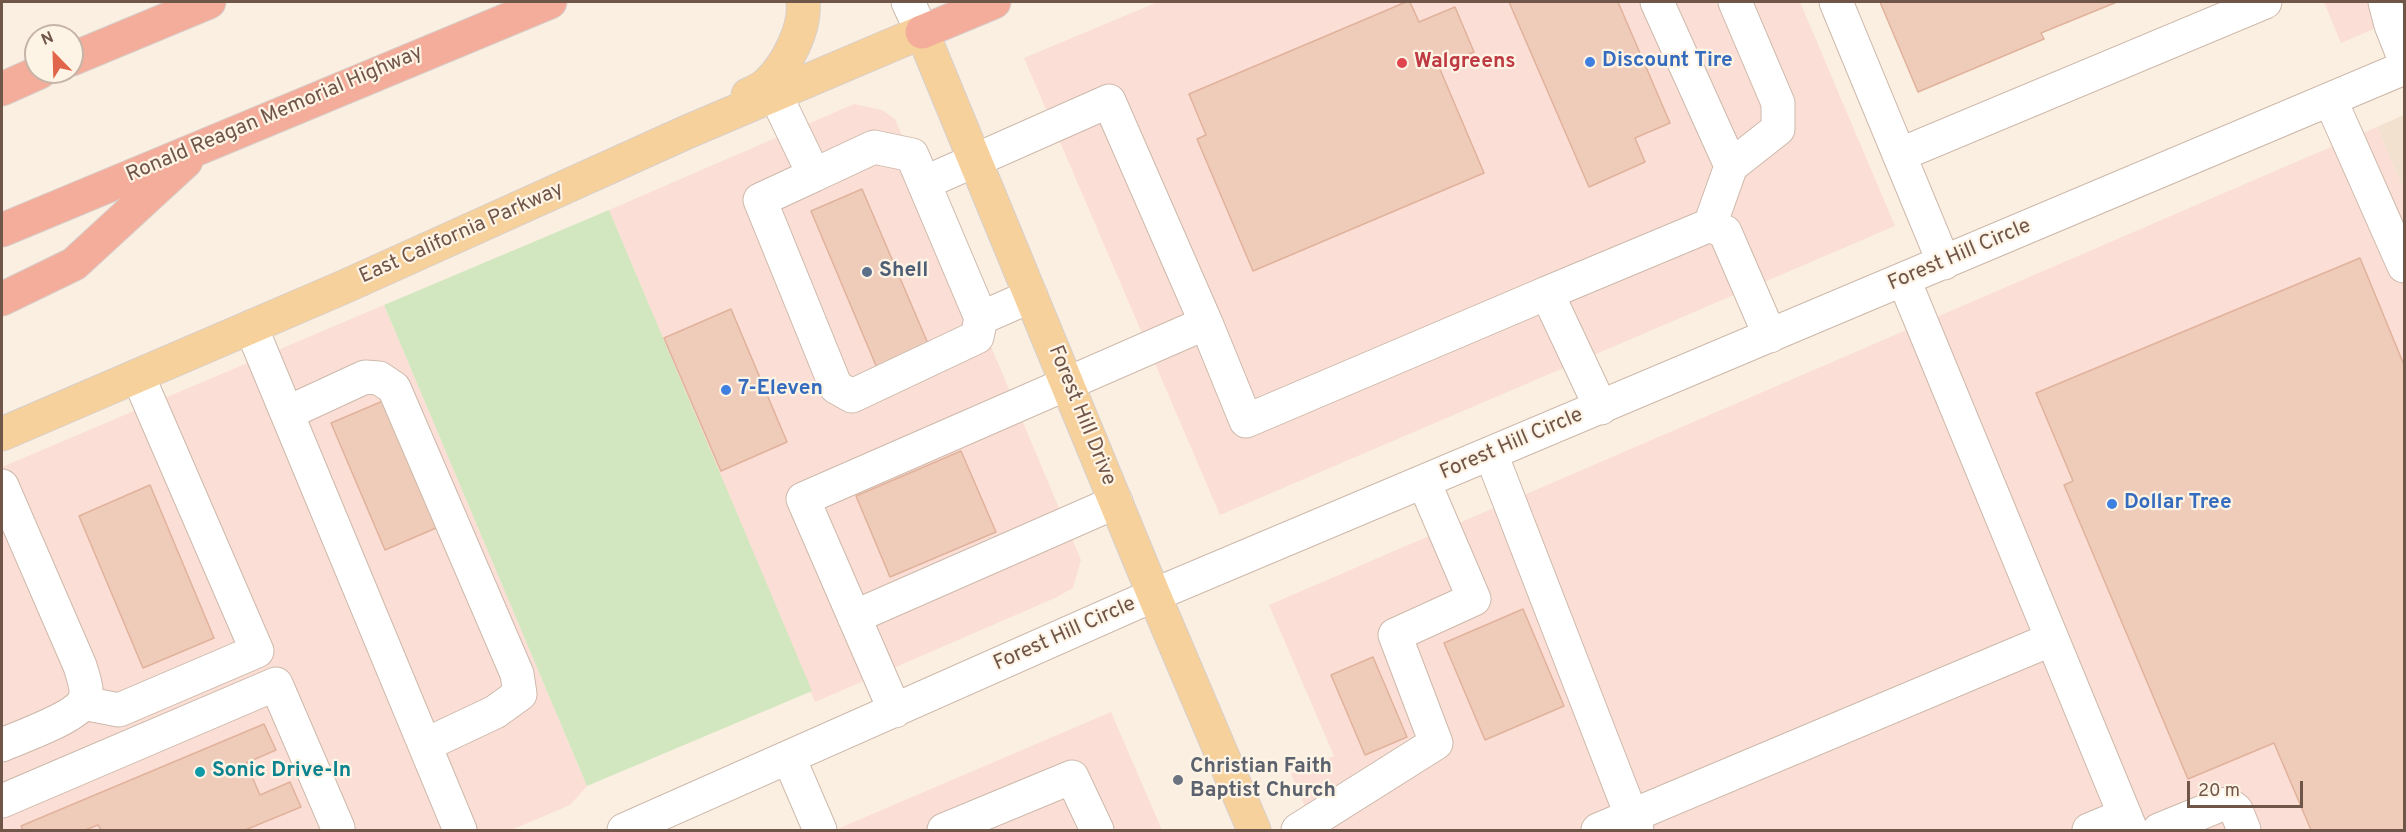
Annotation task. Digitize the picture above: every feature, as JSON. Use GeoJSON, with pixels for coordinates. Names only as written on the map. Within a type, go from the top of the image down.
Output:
{"type":"FeatureCollection","features":[{"type":"Feature","properties":{"kind":"highway"},"geometry":{"type":"LineString","coordinates":[[84,54],[209,2]]}},
{"type":"Feature","properties":{"kind":"highway","name":"Ronald Reagan Memorial Highway"},"geometry":{"type":"LineString","coordinates":[[2,230],[204,144],[550,2]]}},
{"type":"Feature","properties":{"kind":"highway"},"geometry":{"type":"LineString","coordinates":[[922,32],[994,2]]}},
{"type":"Feature","properties":{"kind":"highway"},"geometry":{"type":"LineString","coordinates":[[2,72],[24,71]]}},
{"type":"Feature","properties":{"kind":"highway"},"geometry":{"type":"LineString","coordinates":[[2,89],[24,79]]}},
{"type":"Feature","properties":{"kind":"highway"},"geometry":{"type":"LineString","coordinates":[[2,299],[74,264],[204,144]]}},
{"type":"Feature","properties":{"kind":"main road"},"geometry":{"type":"LineString","coordinates":[[687,132],[768,84],[791,53],[800,28],[803,2]]}},
{"type":"Feature","properties":{"kind":"main road","name":"East California Parkway"},"geometry":{"type":"LineString","coordinates":[[2,434],[251,327],[687,132],[922,32]]}},
{"type":"Feature","properties":{"kind":"main road","name":"Forest Hill Drive"},"geometry":{"type":"LineString","coordinates":[[922,32],[1254,831]]}},
{"type":"Feature","properties":{"kind":"street","name":"Forest Hill Drive"},"geometry":{"type":"LineString","coordinates":[[908,2],[922,32]]}},
{"type":"Feature","properties":{"kind":"street"},"geometry":{"type":"LineString","coordinates":[[1657,2],[1731,166]]}},
{"type":"Feature","properties":{"kind":"street"},"geometry":{"type":"LineString","coordinates":[[1710,225],[1731,166],[1778,129],[1778,103],[1735,2]]}},
{"type":"Feature","properties":{"kind":"street"},"geometry":{"type":"LineString","coordinates":[[1836,2],[1944,262]]}},
{"type":"Feature","properties":{"kind":"street"},"geometry":{"type":"LineString","coordinates":[[1899,155],[2265,2]]}},
{"type":"Feature","properties":{"kind":"street"},"geometry":{"type":"LineString","coordinates":[[2385,2],[2404,58]]}},
{"type":"Feature","properties":{"kind":"street","name":"Forest Hill Circle"},"geometry":{"type":"LineString","coordinates":[[624,831],[1154,595],[2404,68]]}},
{"type":"Feature","properties":{"kind":"street"},"geometry":{"type":"LineString","coordinates":[[775,94],[814,176]]}},
{"type":"Feature","properties":{"kind":"street"},"geometry":{"type":"LineString","coordinates":[[2331,99],[2404,266]]}},
{"type":"Feature","properties":{"kind":"street"},"geometry":{"type":"LineString","coordinates":[[924,183],[1109,101],[1246,421],[1710,225],[1725,232],[1770,336]]}},
{"type":"Feature","properties":{"kind":"street"},"geometry":{"type":"LineString","coordinates":[[874,147],[912,155],[924,183],[981,318],[977,337],[852,396],[836,387],[760,200],[874,147]]}},
{"type":"Feature","properties":{"kind":"street"},"geometry":{"type":"LineString","coordinates":[[1904,280],[2128,823],[2089,831]]}},
{"type":"Feature","properties":{"kind":"street"},"geometry":{"type":"LineString","coordinates":[[1547,293],[1601,408]]}},
{"type":"Feature","properties":{"kind":"street"},"geometry":{"type":"LineString","coordinates":[[981,318],[1031,296]]}},
{"type":"Feature","properties":{"kind":"street"},"geometry":{"type":"LineString","coordinates":[[895,711],[803,499],[1206,323]]}},
{"type":"Feature","properties":{"kind":"street"},"geometry":{"type":"LineString","coordinates":[[251,327],[460,831]]}},
{"type":"Feature","properties":{"kind":"street"},"geometry":{"type":"LineString","coordinates":[[83,703],[119,710],[257,651],[138,376]]}},
{"type":"Feature","properties":{"kind":"street"},"geometry":{"type":"LineString","coordinates":[[287,413],[365,376],[379,378],[394,388],[517,674],[520,694],[495,712],[424,745]]}},
{"type":"Feature","properties":{"kind":"street"},"geometry":{"type":"LineString","coordinates":[[1491,454],[1634,824]]}},
{"type":"Feature","properties":{"kind":"street"},"geometry":{"type":"LineString","coordinates":[[1298,831],[1436,743],[1395,635],[1474,599],[1424,482]]}},
{"type":"Feature","properties":{"kind":"street"},"geometry":{"type":"LineString","coordinates":[[2,486],[9,523],[80,666],[86,687],[83,703],[65,718],[2,745]]}},
{"type":"Feature","properties":{"kind":"street"},"geometry":{"type":"LineString","coordinates":[[854,617],[1116,502]]}},
{"type":"Feature","properties":{"kind":"street"},"geometry":{"type":"LineString","coordinates":[[1598,831],[1634,824],[2052,639]]}},
{"type":"Feature","properties":{"kind":"street"},"geometry":{"type":"LineString","coordinates":[[2,801],[276,684],[337,830]]}},
{"type":"Feature","properties":{"kind":"street"},"geometry":{"type":"LineString","coordinates":[[789,758],[820,831]]}},
{"type":"Feature","properties":{"kind":"street"},"geometry":{"type":"LineString","coordinates":[[944,831],[1072,777],[1097,831]]}},
{"type":"Feature","properties":{"kind":"street"},"geometry":{"type":"LineString","coordinates":[[2159,831],[2220,805],[2228,804],[2236,810],[2244,831]]}},
{"type":"Feature","properties":{"kind":"shaded area"},"geometry":{"type":"Polygon","coordinates":[[[1158,2],[1800,2],[1895,226],[1220,515],[1024,58],[1158,2]]]}},
{"type":"Feature","properties":{"kind":"shaded area"},"geometry":{"type":"Polygon","coordinates":[[[2324,2],[2404,2],[2404,16],[2341,43],[2324,2]]]}},
{"type":"Feature","properties":{"kind":"shaded area"},"geometry":{"type":"Polygon","coordinates":[[[854,104],[882,110],[895,119],[1081,560],[1073,588],[1055,598],[815,702],[609,210],[854,104]]]}},
{"type":"Feature","properties":{"kind":"shaded area"},"geometry":{"type":"Polygon","coordinates":[[[2404,115],[2404,190],[2377,127],[2404,115]]]}},
{"type":"Feature","properties":{"kind":"shaded area"},"geometry":{"type":"Polygon","coordinates":[[[2377,127],[2404,190],[2404,830],[1315,830],[1291,774],[1334,756],[1269,605],[2377,127]]]}},
{"type":"Feature","properties":{"kind":"shaded area"},"geometry":{"type":"Polygon","coordinates":[[[384,305],[587,786],[570,805],[511,830],[2,830],[2,467],[384,305]]]}},
{"type":"Feature","properties":{"kind":"shaded area"},"geometry":{"type":"Polygon","coordinates":[[[1111,712],[1162,830],[835,830],[1111,712]]]}},
{"type":"Feature","properties":{"kind":"green space"},"geometry":{"type":"Polygon","coordinates":[[[609,210],[812,691],[587,786],[384,305],[609,210]]]}},
{"type":"Feature","properties":{"kind":"building","name":"Walgreens"},"geometry":{"type":"Polygon","coordinates":[[[1410,2],[1419,22],[1455,7],[1474,52],[1439,67],[1484,173],[1253,271],[1197,139],[1206,135],[1189,94],[1410,2]]]}},
{"type":"Feature","properties":{"kind":"building","name":"Discount Tire"},"geometry":{"type":"Polygon","coordinates":[[[1509,2],[1618,2],[1670,123],[1635,138],[1645,162],[1589,187],[1509,2]]]}},
{"type":"Feature","properties":{"kind":"building"},"geometry":{"type":"Polygon","coordinates":[[[1880,2],[2117,2],[2041,33],[2044,39],[1918,92],[1880,2]]]}},
{"type":"Feature","properties":{"kind":"building","name":"Shell"},"geometry":{"type":"Polygon","coordinates":[[[862,189],[929,346],[877,368],[811,211],[862,189]]]}},
{"type":"Feature","properties":{"kind":"building"},"geometry":{"type":"Polygon","coordinates":[[[2360,258],[2404,365],[2404,830],[2311,830],[2274,743],[2188,779],[2064,485],[2073,481],[2036,393],[2360,258]]]}},
{"type":"Feature","properties":{"kind":"building","name":"7-Eleven"},"geometry":{"type":"Polygon","coordinates":[[[731,309],[787,442],[721,471],[664,338],[731,309]]]}},
{"type":"Feature","properties":{"kind":"building"},"geometry":{"type":"Polygon","coordinates":[[[390,398],[443,525],[385,550],[331,423],[390,398]]]}},
{"type":"Feature","properties":{"kind":"building"},"geometry":{"type":"Polygon","coordinates":[[[961,451],[996,532],[890,577],[856,496],[961,451]]]}},
{"type":"Feature","properties":{"kind":"building"},"geometry":{"type":"Polygon","coordinates":[[[150,485],[214,638],[143,668],[79,516],[150,485]]]}},
{"type":"Feature","properties":{"kind":"building"},"geometry":{"type":"Polygon","coordinates":[[[1523,609],[1564,706],[1485,740],[1444,643],[1523,609]]]}},
{"type":"Feature","properties":{"kind":"building"},"geometry":{"type":"Polygon","coordinates":[[[1373,657],[1407,737],[1365,755],[1331,675],[1373,657]]]}},
{"type":"Feature","properties":{"kind":"building","name":"Sonic Drive-In"},"geometry":{"type":"Polygon","coordinates":[[[264,724],[276,750],[246,763],[260,795],[290,782],[301,807],[245,830],[101,830],[98,825],[85,830],[23,830],[21,826],[264,724]]]}},
{"type":"Feature","properties":{"kind":"place","name":"Discount Tire"},"geometry":{"type":"Point","coordinates":[1590,62]}},
{"type":"Feature","properties":{"kind":"place","name":"Walgreens"},"geometry":{"type":"Point","coordinates":[1402,63]}},
{"type":"Feature","properties":{"kind":"place","name":"Shell"},"geometry":{"type":"Point","coordinates":[867,272]}},
{"type":"Feature","properties":{"kind":"place","name":"7-Eleven"},"geometry":{"type":"Point","coordinates":[726,390]}},
{"type":"Feature","properties":{"kind":"place","name":"Dollar Tree"},"geometry":{"type":"Point","coordinates":[2112,504]}},
{"type":"Feature","properties":{"kind":"place","name":"Sonic Drive-In"},"geometry":{"type":"Point","coordinates":[200,772]}},
{"type":"Feature","properties":{"kind":"place","name":"Christian Faith Baptist Church"},"geometry":{"type":"Point","coordinates":[1178,780]}}]}
